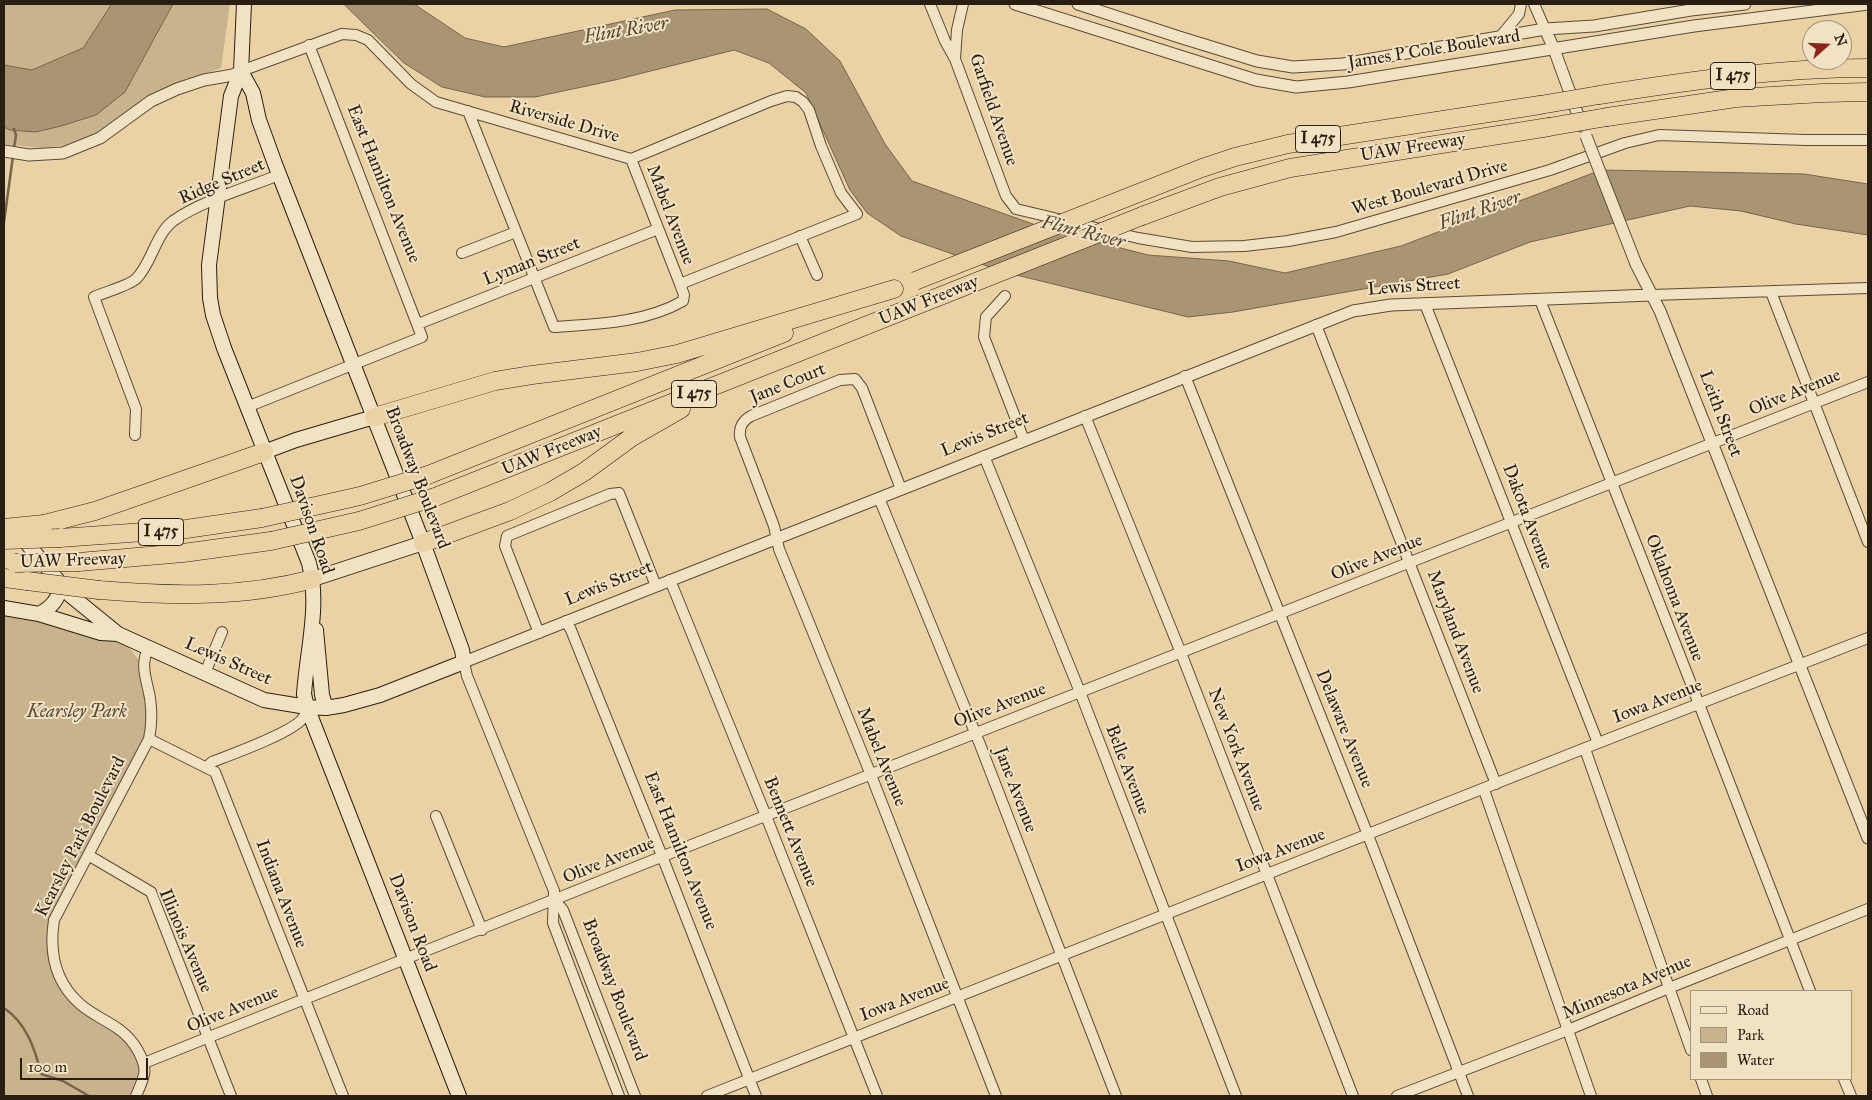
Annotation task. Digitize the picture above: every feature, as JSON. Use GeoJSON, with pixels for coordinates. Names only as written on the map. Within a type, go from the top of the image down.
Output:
{"type":"FeatureCollection","features":[{"type":"Feature","properties":{"kind":"highway","name":"UAW Freeway"},"geometry":{"type":"LineString","coordinates":[[4,540],[186,529],[262,518],[360,496],[428,475],[894,289],[1202,168],[1235,157],[1288,144],[1599,95],[1788,70],[1868,68]]}},
{"type":"Feature","properties":{"kind":"highway","name":"UAW Freeway"},"geometry":{"type":"LineString","coordinates":[[10,563],[80,562],[183,553],[271,541],[342,525],[435,498],[1142,216],[1220,187],[1290,168],[1736,98],[1868,92]]}},
{"type":"Feature","properties":{"kind":"highway"},"geometry":{"type":"LineString","coordinates":[[374,417],[495,381],[637,362],[677,354],[894,289]]}},
{"type":"Feature","properties":{"kind":"highway"},"geometry":{"type":"LineString","coordinates":[[423,543],[510,511],[550,492],[584,472],[632,437],[747,373]]}},
{"type":"Feature","properties":{"kind":"highway"},"geometry":{"type":"LineString","coordinates":[[4,528],[44,524],[95,511],[264,452]]}},
{"type":"Feature","properties":{"kind":"highway"},"geometry":{"type":"LineString","coordinates":[[4,578],[146,594],[206,594],[268,588],[312,579]]}},
{"type":"Feature","properties":{"kind":"main road"},"geometry":{"type":"LineString","coordinates":[[242,71],[244,4]]}},
{"type":"Feature","properties":{"kind":"main road","name":"Broadway Boulevard"},"geometry":{"type":"LineString","coordinates":[[242,71],[253,93],[259,120],[279,175],[423,543],[462,650],[464,662]]}},
{"type":"Feature","properties":{"kind":"main road","name":"Davison Road"},"geometry":{"type":"LineString","coordinates":[[242,71],[231,96],[208,265],[213,315],[308,564],[312,579],[314,606],[304,694],[307,708],[459,1096]]}},
{"type":"Feature","properties":{"kind":"main road"},"geometry":{"type":"LineString","coordinates":[[264,452],[296,440],[374,417]]}},
{"type":"Feature","properties":{"kind":"main road"},"geometry":{"type":"LineString","coordinates":[[4,520],[26,541],[60,584],[78,602],[106,622],[118,634]]}},
{"type":"Feature","properties":{"kind":"main road"},"geometry":{"type":"LineString","coordinates":[[312,579],[423,543]]}},
{"type":"Feature","properties":{"kind":"main road"},"geometry":{"type":"LineString","coordinates":[[39,614],[54,603],[60,591],[60,584]]}},
{"type":"Feature","properties":{"kind":"main road"},"geometry":{"type":"LineString","coordinates":[[314,606],[322,696],[326,708]]}},
{"type":"Feature","properties":{"kind":"main road"},"geometry":{"type":"LineString","coordinates":[[4,608],[39,614],[101,633],[118,634]]}},
{"type":"Feature","properties":{"kind":"main road","name":"Lewis Street"},"geometry":{"type":"LineString","coordinates":[[118,634],[264,700],[307,708],[326,708],[366,700],[464,662]]}},
{"type":"Feature","properties":{"kind":"street"},"geometry":{"type":"LineString","coordinates":[[930,4],[945,41],[955,59]]}},
{"type":"Feature","properties":{"kind":"street","name":"Garfield Avenue"},"geometry":{"type":"LineString","coordinates":[[963,4],[957,30],[955,59],[1006,196]]}},
{"type":"Feature","properties":{"kind":"street","name":"James P Cole Boulevard"},"geometry":{"type":"LineString","coordinates":[[1015,4],[1256,80],[1296,87],[1348,82],[1694,26],[1868,4]]}},
{"type":"Feature","properties":{"kind":"street","name":"James P Cole Boulevard"},"geometry":{"type":"LineString","coordinates":[[1078,4],[1257,61],[1293,67],[1344,64],[1545,30],[1594,26],[1692,10],[1744,4]]}},
{"type":"Feature","properties":{"kind":"street"},"geometry":{"type":"LineString","coordinates":[[1500,37],[1519,14],[1521,4]]}},
{"type":"Feature","properties":{"kind":"street","name":"Leith Street"},"geometry":{"type":"LineString","coordinates":[[1534,4],[1554,49],[1636,264],[1660,311],[1868,838]]}},
{"type":"Feature","properties":{"kind":"street","name":"Riverside Drive"},"geometry":{"type":"LineString","coordinates":[[242,71],[342,34],[356,35],[368,40],[411,84],[436,102],[631,158],[771,101],[787,96],[796,97],[809,110],[840,193],[857,214],[800,236]]}},
{"type":"Feature","properties":{"kind":"street","name":"East Hamilton Avenue"},"geometry":{"type":"LineString","coordinates":[[309,45],[422,337],[353,364]]}},
{"type":"Feature","properties":{"kind":"street"},"geometry":{"type":"LineString","coordinates":[[4,151],[29,155],[64,153],[100,138],[151,101],[177,89],[242,71]]}},
{"type":"Feature","properties":{"kind":"street"},"geometry":{"type":"LineString","coordinates":[[468,111],[554,327],[632,319],[667,310],[683,301],[684,295],[680,284],[800,236],[817,275]]}},
{"type":"Feature","properties":{"kind":"street","name":"West Boulevard Drive"},"geometry":{"type":"LineString","coordinates":[[1006,196],[1016,209],[1138,238],[1192,247],[1244,246],[1288,241],[1336,232],[1550,170],[1626,143],[1659,135],[1804,140],[1868,140]]}},
{"type":"Feature","properties":{"kind":"street","name":"Mabel Avenue"},"geometry":{"type":"LineString","coordinates":[[631,158],[680,284]]}},
{"type":"Feature","properties":{"kind":"street","name":"Ridge Street"},"geometry":{"type":"LineString","coordinates":[[135,435],[136,409],[94,297],[134,280],[141,273],[158,241],[172,222],[217,199],[279,175]]}},
{"type":"Feature","properties":{"kind":"street","name":"Lyman Street"},"geometry":{"type":"LineString","coordinates":[[418,324],[658,229]]}},
{"type":"Feature","properties":{"kind":"street"},"geometry":{"type":"LineString","coordinates":[[462,253],[516,232]]}},
{"type":"Feature","properties":{"kind":"street","name":"Lewis Street"},"geometry":{"type":"LineString","coordinates":[[464,662],[1353,311],[1372,307],[1425,304],[1868,288]]}},
{"type":"Feature","properties":{"kind":"street"},"geometry":{"type":"LineString","coordinates":[[1771,292],[1868,542]]}},
{"type":"Feature","properties":{"kind":"street"},"geometry":{"type":"LineString","coordinates":[[1005,296],[986,317],[984,337],[1024,440]]}},
{"type":"Feature","properties":{"kind":"street","name":"Oklahoma Avenue"},"geometry":{"type":"LineString","coordinates":[[1540,300],[1810,990]]}},
{"type":"Feature","properties":{"kind":"street","name":"Dakota Avenue"},"geometry":{"type":"LineString","coordinates":[[1425,304],[1598,743]]}},
{"type":"Feature","properties":{"kind":"street","name":"Maryland Avenue"},"geometry":{"type":"LineString","coordinates":[[1316,325],[1496,784]]}},
{"type":"Feature","properties":{"kind":"street"},"geometry":{"type":"LineString","coordinates":[[247,407],[353,364]]}},
{"type":"Feature","properties":{"kind":"street","name":"Delaware Avenue"},"geometry":{"type":"LineString","coordinates":[[1185,376],[1368,835],[1468,1096]]}},
{"type":"Feature","properties":{"kind":"street","name":"Jane Court"},"geometry":{"type":"LineString","coordinates":[[739,430],[745,419],[751,416],[840,380],[855,380],[862,388],[901,489]]}},
{"type":"Feature","properties":{"kind":"street","name":"Olive Avenue"},"geometry":{"type":"LineString","coordinates":[[144,1063],[406,958],[482,930],[662,856],[1868,382]]}},
{"type":"Feature","properties":{"kind":"street","name":"New York Avenue"},"geometry":{"type":"LineString","coordinates":[[1085,416],[1353,1096]]}},
{"type":"Feature","properties":{"kind":"street","name":"Mabel Avenue"},"geometry":{"type":"LineString","coordinates":[[739,430],[774,526],[779,549],[871,775],[996,1096]]}},
{"type":"Feature","properties":{"kind":"street","name":"Belle Avenue"},"geometry":{"type":"LineString","coordinates":[[984,456],[1080,692],[1236,1096]]}},
{"type":"Feature","properties":{"kind":"street"},"geometry":{"type":"LineString","coordinates":[[538,632],[505,546],[507,536],[610,494],[620,493],[656,586]]}},
{"type":"Feature","properties":{"kind":"street","name":"Jane Avenue"},"geometry":{"type":"LineString","coordinates":[[879,498],[975,733],[1116,1096]]}},
{"type":"Feature","properties":{"kind":"street","name":"Bennett Avenue"},"geometry":{"type":"LineString","coordinates":[[670,580],[766,816],[876,1096]]}},
{"type":"Feature","properties":{"kind":"street","name":"East Hamilton Avenue"},"geometry":{"type":"LineString","coordinates":[[566,621],[662,856],[756,1096]]}},
{"type":"Feature","properties":{"kind":"street"},"geometry":{"type":"LineString","coordinates":[[206,673],[222,632]]}},
{"type":"Feature","properties":{"kind":"street","name":"Iowa Avenue"},"geometry":{"type":"LineString","coordinates":[[707,1096],[1868,638]]}},
{"type":"Feature","properties":{"kind":"street","name":"Kearsley Park Boulevard"},"geometry":{"type":"LineString","coordinates":[[144,1063],[131,1039],[122,1030],[81,1005],[69,992],[55,967],[51,938],[54,920],[149,738],[152,712],[143,665],[144,656],[149,647]]}},
{"type":"Feature","properties":{"kind":"street","name":"Broadway Boulevard"},"geometry":{"type":"LineString","coordinates":[[464,662],[467,676],[554,891],[553,923],[619,1096]]}},
{"type":"Feature","properties":{"kind":"street"},"geometry":{"type":"LineString","coordinates":[[206,767],[212,762],[268,739],[295,725],[302,719],[307,708]]}},
{"type":"Feature","properties":{"kind":"street","name":"Indiana Avenue"},"geometry":{"type":"LineString","coordinates":[[149,738],[215,772],[343,1096]]}},
{"type":"Feature","properties":{"kind":"street"},"geometry":{"type":"LineString","coordinates":[[1585,749],[1690,1047]]}},
{"type":"Feature","properties":{"kind":"street"},"geometry":{"type":"LineString","coordinates":[[1484,790],[1591,1096]]}},
{"type":"Feature","properties":{"kind":"street"},"geometry":{"type":"LineString","coordinates":[[436,816],[482,930]]}},
{"type":"Feature","properties":{"kind":"street","name":"Illinois Avenue"},"geometry":{"type":"LineString","coordinates":[[88,855],[151,892],[230,1096]]}},
{"type":"Feature","properties":{"kind":"street","name":"Broadway Boulevard"},"geometry":{"type":"LineString","coordinates":[[555,900],[563,910],[635,1096]]}},
{"type":"Feature","properties":{"kind":"street","name":"Minnesota Avenue"},"geometry":{"type":"LineString","coordinates":[[1398,1096],[1568,1030],[1868,909]]}},
{"type":"Feature","properties":{"kind":"street"},"geometry":{"type":"LineString","coordinates":[[587,1014],[600,1008]]}},
{"type":"Feature","properties":{"kind":"street"},"geometry":{"type":"LineString","coordinates":[[136,1096],[144,1078],[144,1063]]}},
{"type":"Feature","properties":{"kind":"street"},"geometry":{"type":"LineString","coordinates":[[1701,1080],[1707,1096]]}},
{"type":"Feature","properties":{"kind":"street"},"geometry":{"type":"LineString","coordinates":[[1844,1080],[1851,1096]]}},
{"type":"Feature","properties":{"kind":"green space"},"geometry":{"type":"Polygon","coordinates":[[[4,4],[230,4],[221,68],[162,89],[98,132],[69,145],[42,148],[4,144],[4,4]]]}},
{"type":"Feature","properties":{"kind":"green space","name":"Kearsley Park"},"geometry":{"type":"Polygon","coordinates":[[[4,609],[118,634],[143,665],[151,729],[54,920],[51,938],[69,992],[122,1030],[144,1063],[136,1096],[4,1096],[4,609]]]}},
{"type":"Feature","properties":{"kind":"water"},"geometry":{"type":"Polygon","coordinates":[[[112,4],[173,4],[125,92],[96,115],[61,126],[36,132],[10,130],[4,127],[4,65],[32,70],[83,48],[112,4]]]}},
{"type":"Feature","properties":{"kind":"water","name":"Flint River"},"geometry":{"type":"Polygon","coordinates":[[[344,4],[414,4],[465,38],[504,47],[675,10],[767,9],[806,29],[840,61],[885,144],[912,181],[1047,229],[1148,255],[1229,261],[1285,273],[1401,246],[1601,170],[1804,174],[1868,184],[1868,235],[1796,224],[1741,211],[1690,206],[1530,242],[1448,274],[1233,312],[1188,317],[1004,272],[901,236],[867,213],[850,190],[806,93],[769,63],[734,50],[615,80],[535,97],[485,97],[442,87],[404,63],[344,4]]]}},
{"type":"Feature","properties":{"kind":"waterway"},"geometry":{"type":"LineString","coordinates":[[14,129],[16,135],[14,148]]}},
{"type":"Feature","properties":{"kind":"waterway"},"geometry":{"type":"LineString","coordinates":[[4,222],[13,156]]}},
{"type":"Feature","properties":{"kind":"waterway"},"geometry":{"type":"LineString","coordinates":[[4,1008],[12,1014],[29,1037],[41,1074],[63,1081],[89,1096]]}}]}
